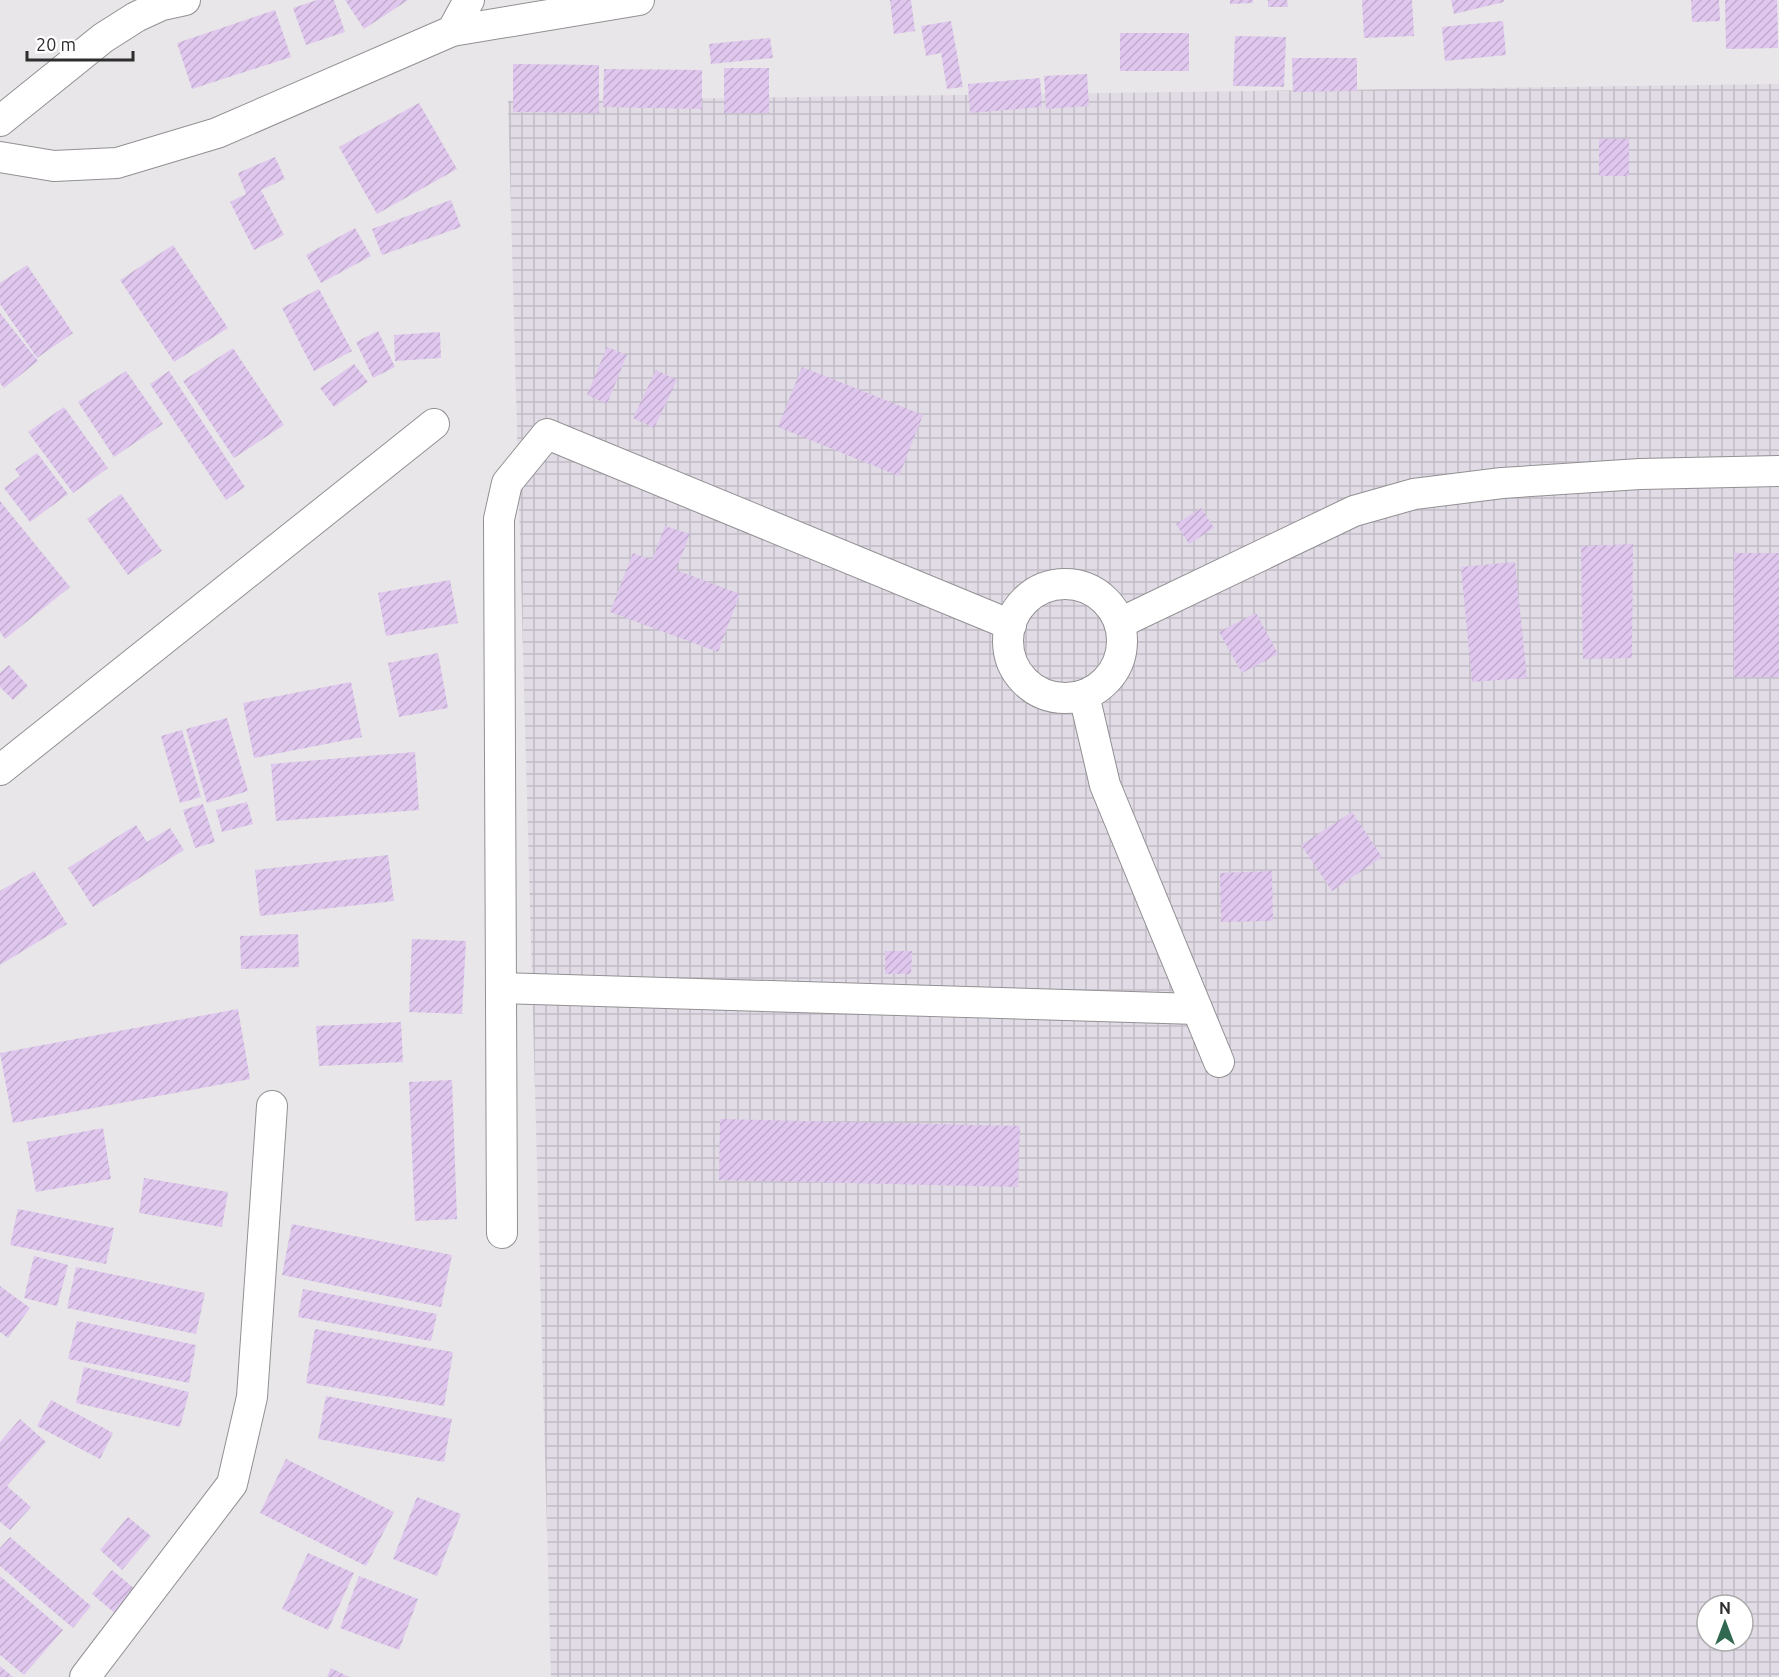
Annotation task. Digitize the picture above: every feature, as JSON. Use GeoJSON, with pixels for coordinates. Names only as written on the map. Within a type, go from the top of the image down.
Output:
{"type":"FeatureCollection","features":[{"type":"Feature","properties":{"kind":"street"},"geometry":{"type":"LineString","coordinates":[[0,121],[103,38],[136,17],[162,5],[185,0]]}},
{"type":"Feature","properties":{"kind":"street"},"geometry":{"type":"LineString","coordinates":[[452,31],[469,0]]}},
{"type":"Feature","properties":{"kind":"street"},"geometry":{"type":"LineString","coordinates":[[0,157],[54,166],[117,163],[217,133],[452,31],[639,0]]}},
{"type":"Feature","properties":{"kind":"street"},"geometry":{"type":"LineString","coordinates":[[0,770],[434,424]]}},
{"type":"Feature","properties":{"kind":"street"},"geometry":{"type":"LineString","coordinates":[[502,1233],[499,519],[507,483],[547,434],[1011,625]]}},
{"type":"Feature","properties":{"kind":"street"},"geometry":{"type":"LineString","coordinates":[[1120,623],[1353,512],[1414,494],[1502,483],[1640,474],[1779,471]]}},
{"type":"Feature","properties":{"kind":"street"},"geometry":{"type":"LineString","coordinates":[[1064,585],[1082,587],[1098,595],[1111,608],[1120,623],[1123,640],[1120,658],[1112,674],[1100,687],[1084,695],[1066,698],[1048,696],[1033,688],[1020,676],[1011,660],[1008,642],[1011,625],[1018,609],[1031,596],[1047,587],[1064,585]]}},
{"type":"Feature","properties":{"kind":"street"},"geometry":{"type":"LineString","coordinates":[[1084,695],[1105,785],[1219,1062]]}},
{"type":"Feature","properties":{"kind":"street"},"geometry":{"type":"LineString","coordinates":[[501,988],[1197,1009]]}},
{"type":"Feature","properties":{"kind":"street"},"geometry":{"type":"LineString","coordinates":[[85,1677],[232,1484],[252,1397],[272,1106]]}},
{"type":"Feature","properties":{"kind":"shaded area"},"geometry":{"type":"Polygon","coordinates":[[[1779,84],[1779,1677],[551,1677],[508,101],[1779,84]]]}},
{"type":"Feature","properties":{"kind":"building"},"geometry":{"type":"Polygon","coordinates":[[[317,0],[334,0],[345,32],[306,45],[293,8],[317,0]]]}},
{"type":"Feature","properties":{"kind":"building"},"geometry":{"type":"Polygon","coordinates":[[[345,0],[408,0],[364,29],[345,0]]]}},
{"type":"Feature","properties":{"kind":"building"},"geometry":{"type":"Polygon","coordinates":[[[890,0],[911,0],[915,31],[894,34],[890,0]]]}},
{"type":"Feature","properties":{"kind":"building"},"geometry":{"type":"Polygon","coordinates":[[[1230,0],[1253,0],[1253,3],[1230,4],[1230,0]]]}},
{"type":"Feature","properties":{"kind":"building"},"geometry":{"type":"Polygon","coordinates":[[[1268,0],[1287,0],[1288,7],[1268,7],[1268,0]]]}},
{"type":"Feature","properties":{"kind":"building"},"geometry":{"type":"Polygon","coordinates":[[[1362,0],[1412,0],[1414,36],[1364,38],[1362,0]]]}},
{"type":"Feature","properties":{"kind":"building"},"geometry":{"type":"Polygon","coordinates":[[[1451,0],[1504,0],[1504,2],[1454,14],[1451,0]]]}},
{"type":"Feature","properties":{"kind":"building"},"geometry":{"type":"Polygon","coordinates":[[[1691,0],[1719,0],[1720,21],[1692,22],[1691,0]]]}},
{"type":"Feature","properties":{"kind":"building"},"geometry":{"type":"Polygon","coordinates":[[[1725,0],[1777,0],[1778,48],[1726,49],[1725,0]]]}},
{"type":"Feature","properties":{"kind":"building"},"geometry":{"type":"Polygon","coordinates":[[[275,10],[291,57],[192,89],[177,43],[275,10]]]}},
{"type":"Feature","properties":{"kind":"building"},"geometry":{"type":"Polygon","coordinates":[[[951,21],[963,87],[947,89],[941,53],[926,56],[921,26],[951,21]]]}},
{"type":"Feature","properties":{"kind":"building"},"geometry":{"type":"Polygon","coordinates":[[[1503,21],[1506,55],[1445,61],[1442,27],[1503,21]]]}},
{"type":"Feature","properties":{"kind":"building"},"geometry":{"type":"Polygon","coordinates":[[[1120,33],[1189,33],[1189,71],[1120,71],[1120,33]]]}},
{"type":"Feature","properties":{"kind":"building"},"geometry":{"type":"Polygon","coordinates":[[[1235,36],[1286,37],[1284,87],[1233,86],[1235,36]]]}},
{"type":"Feature","properties":{"kind":"building"},"geometry":{"type":"Polygon","coordinates":[[[770,38],[773,58],[711,64],[709,44],[770,38]]]}},
{"type":"Feature","properties":{"kind":"building"},"geometry":{"type":"Polygon","coordinates":[[[1292,58],[1357,58],[1357,91],[1293,92],[1292,58]]]}},
{"type":"Feature","properties":{"kind":"building"},"geometry":{"type":"Polygon","coordinates":[[[513,64],[599,65],[599,113],[513,112],[513,64]]]}},
{"type":"Feature","properties":{"kind":"building"},"geometry":{"type":"Polygon","coordinates":[[[724,68],[769,68],[769,113],[724,113],[724,68]]]}},
{"type":"Feature","properties":{"kind":"building"},"geometry":{"type":"Polygon","coordinates":[[[604,69],[702,70],[702,109],[603,107],[604,69]]]}},
{"type":"Feature","properties":{"kind":"building"},"geometry":{"type":"Polygon","coordinates":[[[1087,74],[1089,106],[1046,109],[1044,76],[1087,74]]]}},
{"type":"Feature","properties":{"kind":"building"},"geometry":{"type":"Polygon","coordinates":[[[1040,78],[1042,107],[970,113],[968,84],[1040,78]]]}},
{"type":"Feature","properties":{"kind":"building"},"geometry":{"type":"Polygon","coordinates":[[[419,103],[457,169],[377,214],[339,147],[419,103]]]}},
{"type":"Feature","properties":{"kind":"building"},"geometry":{"type":"Polygon","coordinates":[[[1599,139],[1629,139],[1629,176],[1599,176],[1599,139]]]}},
{"type":"Feature","properties":{"kind":"building"},"geometry":{"type":"Polygon","coordinates":[[[275,157],[285,179],[261,190],[284,235],[254,250],[230,202],[246,194],[238,173],[275,157]]]}},
{"type":"Feature","properties":{"kind":"building"},"geometry":{"type":"Polygon","coordinates":[[[451,200],[461,227],[382,255],[372,229],[451,200]]]}},
{"type":"Feature","properties":{"kind":"building"},"geometry":{"type":"Polygon","coordinates":[[[355,228],[371,256],[321,283],[306,255],[355,228]]]}},
{"type":"Feature","properties":{"kind":"building"},"geometry":{"type":"Polygon","coordinates":[[[173,245],[228,328],[174,362],[120,280],[173,245]]]}},
{"type":"Feature","properties":{"kind":"building"},"geometry":{"type":"Polygon","coordinates":[[[27,265],[73,333],[37,358],[0,304],[0,283],[27,265]]]}},
{"type":"Feature","properties":{"kind":"building"},"geometry":{"type":"Polygon","coordinates":[[[319,289],[352,351],[314,371],[282,308],[319,289]]]}},
{"type":"Feature","properties":{"kind":"building"},"geometry":{"type":"Polygon","coordinates":[[[0,313],[38,361],[4,388],[0,383],[0,313]]]}},
{"type":"Feature","properties":{"kind":"building"},"geometry":{"type":"Polygon","coordinates":[[[378,331],[395,367],[373,378],[356,342],[378,331]]]}},
{"type":"Feature","properties":{"kind":"building"},"geometry":{"type":"Polygon","coordinates":[[[440,332],[441,358],[395,361],[394,335],[440,332]]]}},
{"type":"Feature","properties":{"kind":"building"},"geometry":{"type":"Polygon","coordinates":[[[607,347],[627,355],[607,404],[587,395],[607,347]]]}},
{"type":"Feature","properties":{"kind":"building"},"geometry":{"type":"Polygon","coordinates":[[[233,348],[284,425],[234,458],[183,381],[233,348]]]}},
{"type":"Feature","properties":{"kind":"building"},"geometry":{"type":"Polygon","coordinates":[[[354,364],[368,382],[334,407],[320,388],[354,364]]]}},
{"type":"Feature","properties":{"kind":"building"},"geometry":{"type":"Polygon","coordinates":[[[802,367],[923,415],[899,476],[778,427],[802,367]]]}},
{"type":"Feature","properties":{"kind":"building"},"geometry":{"type":"Polygon","coordinates":[[[656,370],[677,380],[654,428],[633,418],[656,370]]]}},
{"type":"Feature","properties":{"kind":"building"},"geometry":{"type":"Polygon","coordinates":[[[126,371],[163,424],[114,457],[78,402],[126,371]]]}},
{"type":"Feature","properties":{"kind":"building"},"geometry":{"type":"Polygon","coordinates":[[[169,371],[245,487],[226,500],[150,384],[169,371]]]}},
{"type":"Feature","properties":{"kind":"building"},"geometry":{"type":"Polygon","coordinates":[[[64,407],[108,468],[73,493],[28,432],[64,407]]]}},
{"type":"Feature","properties":{"kind":"building"},"geometry":{"type":"Polygon","coordinates":[[[37,453],[68,494],[30,522],[4,488],[20,476],[15,469],[37,453]]]}},
{"type":"Feature","properties":{"kind":"building"},"geometry":{"type":"Polygon","coordinates":[[[121,494],[162,551],[128,575],[87,519],[121,494]]]}},
{"type":"Feature","properties":{"kind":"building"},"geometry":{"type":"Polygon","coordinates":[[[0,501],[70,587],[5,639],[0,632],[0,501]]]}},
{"type":"Feature","properties":{"kind":"building"},"geometry":{"type":"Polygon","coordinates":[[[1201,508],[1214,528],[1189,544],[1176,524],[1201,508]]]}},
{"type":"Feature","properties":{"kind":"building"},"geometry":{"type":"Polygon","coordinates":[[[665,526],[690,534],[676,570],[740,594],[718,652],[610,612],[633,553],[652,560],[665,526]]]}},
{"type":"Feature","properties":{"kind":"building"},"geometry":{"type":"Polygon","coordinates":[[[1633,544],[1632,658],[1583,659],[1581,546],[1633,544]]]}},
{"type":"Feature","properties":{"kind":"building"},"geometry":{"type":"Polygon","coordinates":[[[1734,553],[1779,553],[1779,677],[1734,677],[1734,553]]]}},
{"type":"Feature","properties":{"kind":"building"},"geometry":{"type":"Polygon","coordinates":[[[1515,562],[1527,678],[1472,682],[1461,567],[1515,562]]]}},
{"type":"Feature","properties":{"kind":"building"},"geometry":{"type":"Polygon","coordinates":[[[450,580],[458,623],[386,636],[378,593],[450,580]]]}},
{"type":"Feature","properties":{"kind":"building"},"geometry":{"type":"Polygon","coordinates":[[[1256,613],[1278,654],[1242,673],[1219,632],[1256,613]]]}},
{"type":"Feature","properties":{"kind":"building"},"geometry":{"type":"Polygon","coordinates":[[[438,653],[448,708],[399,717],[388,663],[438,653]]]}},
{"type":"Feature","properties":{"kind":"building"},"geometry":{"type":"Polygon","coordinates":[[[9,665],[28,686],[13,700],[0,687],[0,673],[9,665]]]}},
{"type":"Feature","properties":{"kind":"building"},"geometry":{"type":"Polygon","coordinates":[[[351,682],[362,737],[254,758],[243,703],[351,682]]]}},
{"type":"Feature","properties":{"kind":"building"},"geometry":{"type":"Polygon","coordinates":[[[227,718],[248,791],[207,803],[186,729],[227,718]]]}},
{"type":"Feature","properties":{"kind":"building"},"geometry":{"type":"Polygon","coordinates":[[[182,730],[201,797],[180,803],[161,736],[182,730]]]}},
{"type":"Feature","properties":{"kind":"building"},"geometry":{"type":"Polygon","coordinates":[[[415,752],[419,810],[276,821],[271,764],[415,752]]]}},
{"type":"Feature","properties":{"kind":"building"},"geometry":{"type":"Polygon","coordinates":[[[247,802],[253,824],[222,832],[216,810],[247,802]]]}},
{"type":"Feature","properties":{"kind":"building"},"geometry":{"type":"Polygon","coordinates":[[[203,804],[215,842],[195,848],[183,810],[203,804]]]}},
{"type":"Feature","properties":{"kind":"building"},"geometry":{"type":"Polygon","coordinates":[[[1352,812],[1382,857],[1332,891],[1301,845],[1352,812]]]}},
{"type":"Feature","properties":{"kind":"building"},"geometry":{"type":"Polygon","coordinates":[[[136,825],[147,842],[170,828],[184,850],[93,907],[68,868],[136,825]]]}},
{"type":"Feature","properties":{"kind":"building"},"geometry":{"type":"Polygon","coordinates":[[[388,855],[394,901],[260,916],[255,870],[388,855]]]}},
{"type":"Feature","properties":{"kind":"building"},"geometry":{"type":"Polygon","coordinates":[[[34,871],[67,924],[0,965],[0,891],[34,871]]]}},
{"type":"Feature","properties":{"kind":"building"},"geometry":{"type":"Polygon","coordinates":[[[1272,871],[1273,921],[1221,922],[1220,873],[1272,871]]]}},
{"type":"Feature","properties":{"kind":"building"},"geometry":{"type":"Polygon","coordinates":[[[298,934],[299,967],[241,969],[240,936],[298,934]]]}},
{"type":"Feature","properties":{"kind":"building"},"geometry":{"type":"Polygon","coordinates":[[[412,939],[466,941],[462,1014],[409,1012],[412,939]]]}},
{"type":"Feature","properties":{"kind":"building"},"geometry":{"type":"Polygon","coordinates":[[[885,951],[912,951],[911,974],[885,974],[885,951]]]}},
{"type":"Feature","properties":{"kind":"building"},"geometry":{"type":"Polygon","coordinates":[[[238,1009],[250,1079],[13,1123],[0,1053],[238,1009]]]}},
{"type":"Feature","properties":{"kind":"building"},"geometry":{"type":"Polygon","coordinates":[[[401,1022],[403,1062],[319,1066],[316,1026],[401,1022]]]}},
{"type":"Feature","properties":{"kind":"building"},"geometry":{"type":"Polygon","coordinates":[[[452,1080],[457,1219],[415,1221],[409,1082],[452,1080]]]}},
{"type":"Feature","properties":{"kind":"building"},"geometry":{"type":"Polygon","coordinates":[[[720,1119],[1020,1126],[1018,1187],[719,1180],[720,1119]]]}},
{"type":"Feature","properties":{"kind":"building"},"geometry":{"type":"Polygon","coordinates":[[[103,1128],[111,1179],[36,1192],[27,1142],[103,1128]]]}},
{"type":"Feature","properties":{"kind":"building"},"geometry":{"type":"Polygon","coordinates":[[[144,1178],[228,1192],[222,1227],[139,1213],[144,1178]]]}},
{"type":"Feature","properties":{"kind":"building"},"geometry":{"type":"Polygon","coordinates":[[[18,1209],[114,1228],[106,1264],[10,1245],[18,1209]]]}},
{"type":"Feature","properties":{"kind":"building"},"geometry":{"type":"Polygon","coordinates":[[[292,1224],[452,1255],[441,1307],[282,1275],[292,1224]]]}},
{"type":"Feature","properties":{"kind":"building"},"geometry":{"type":"Polygon","coordinates":[[[34,1256],[68,1265],[57,1306],[24,1298],[34,1256]]]}},
{"type":"Feature","properties":{"kind":"building"},"geometry":{"type":"Polygon","coordinates":[[[76,1267],[205,1293],[196,1334],[67,1308],[76,1267]]]}},
{"type":"Feature","properties":{"kind":"building"},"geometry":{"type":"Polygon","coordinates":[[[0,1286],[30,1308],[8,1338],[0,1332],[0,1286]]]}},
{"type":"Feature","properties":{"kind":"building"},"geometry":{"type":"Polygon","coordinates":[[[303,1289],[437,1314],[431,1341],[298,1317],[303,1289]]]}},
{"type":"Feature","properties":{"kind":"building"},"geometry":{"type":"Polygon","coordinates":[[[77,1321],[196,1345],[189,1383],[68,1359],[77,1321]]]}},
{"type":"Feature","properties":{"kind":"building"},"geometry":{"type":"Polygon","coordinates":[[[315,1329],[453,1352],[444,1406],[306,1383],[315,1329]]]}},
{"type":"Feature","properties":{"kind":"building"},"geometry":{"type":"Polygon","coordinates":[[[84,1367],[189,1392],[180,1427],[76,1403],[84,1367]]]}},
{"type":"Feature","properties":{"kind":"building"},"geometry":{"type":"Polygon","coordinates":[[[326,1396],[452,1419],[444,1462],[318,1439],[326,1396]]]}},
{"type":"Feature","properties":{"kind":"building"},"geometry":{"type":"Polygon","coordinates":[[[51,1400],[113,1433],[100,1459],[37,1426],[51,1400]]]}},
{"type":"Feature","properties":{"kind":"building"},"geometry":{"type":"Polygon","coordinates":[[[20,1419],[46,1442],[7,1486],[31,1507],[10,1530],[0,1522],[0,1442],[20,1419]]]}},
{"type":"Feature","properties":{"kind":"building"},"geometry":{"type":"Polygon","coordinates":[[[286,1459],[394,1512],[366,1566],[260,1513],[286,1459]]]}},
{"type":"Feature","properties":{"kind":"building"},"geometry":{"type":"Polygon","coordinates":[[[417,1497],[461,1514],[437,1576],[393,1559],[417,1497]]]}},
{"type":"Feature","properties":{"kind":"building"},"geometry":{"type":"Polygon","coordinates":[[[128,1517],[151,1536],[122,1570],[100,1550],[128,1517]]]}},
{"type":"Feature","properties":{"kind":"building"},"geometry":{"type":"Polygon","coordinates":[[[10,1537],[91,1606],[73,1628],[0,1566],[0,1548],[10,1537]]]}},
{"type":"Feature","properties":{"kind":"building"},"geometry":{"type":"Polygon","coordinates":[[[308,1553],[354,1573],[328,1630],[282,1609],[308,1553]]]}},
{"type":"Feature","properties":{"kind":"building"},"geometry":{"type":"Polygon","coordinates":[[[112,1570],[136,1590],[116,1614],[92,1594],[112,1570]]]}},
{"type":"Feature","properties":{"kind":"building"},"geometry":{"type":"Polygon","coordinates":[[[0,1576],[63,1630],[24,1675],[0,1655],[0,1576]]]}},
{"type":"Feature","properties":{"kind":"building"},"geometry":{"type":"Polygon","coordinates":[[[359,1576],[418,1599],[399,1650],[340,1628],[359,1576]]]}},
{"type":"Feature","properties":{"kind":"building"},"geometry":{"type":"Polygon","coordinates":[[[0,1666],[13,1677],[0,1677],[0,1666]]]}},
{"type":"Feature","properties":{"kind":"building"},"geometry":{"type":"Polygon","coordinates":[[[331,1668],[349,1677],[327,1677],[331,1668]]]}}]}
